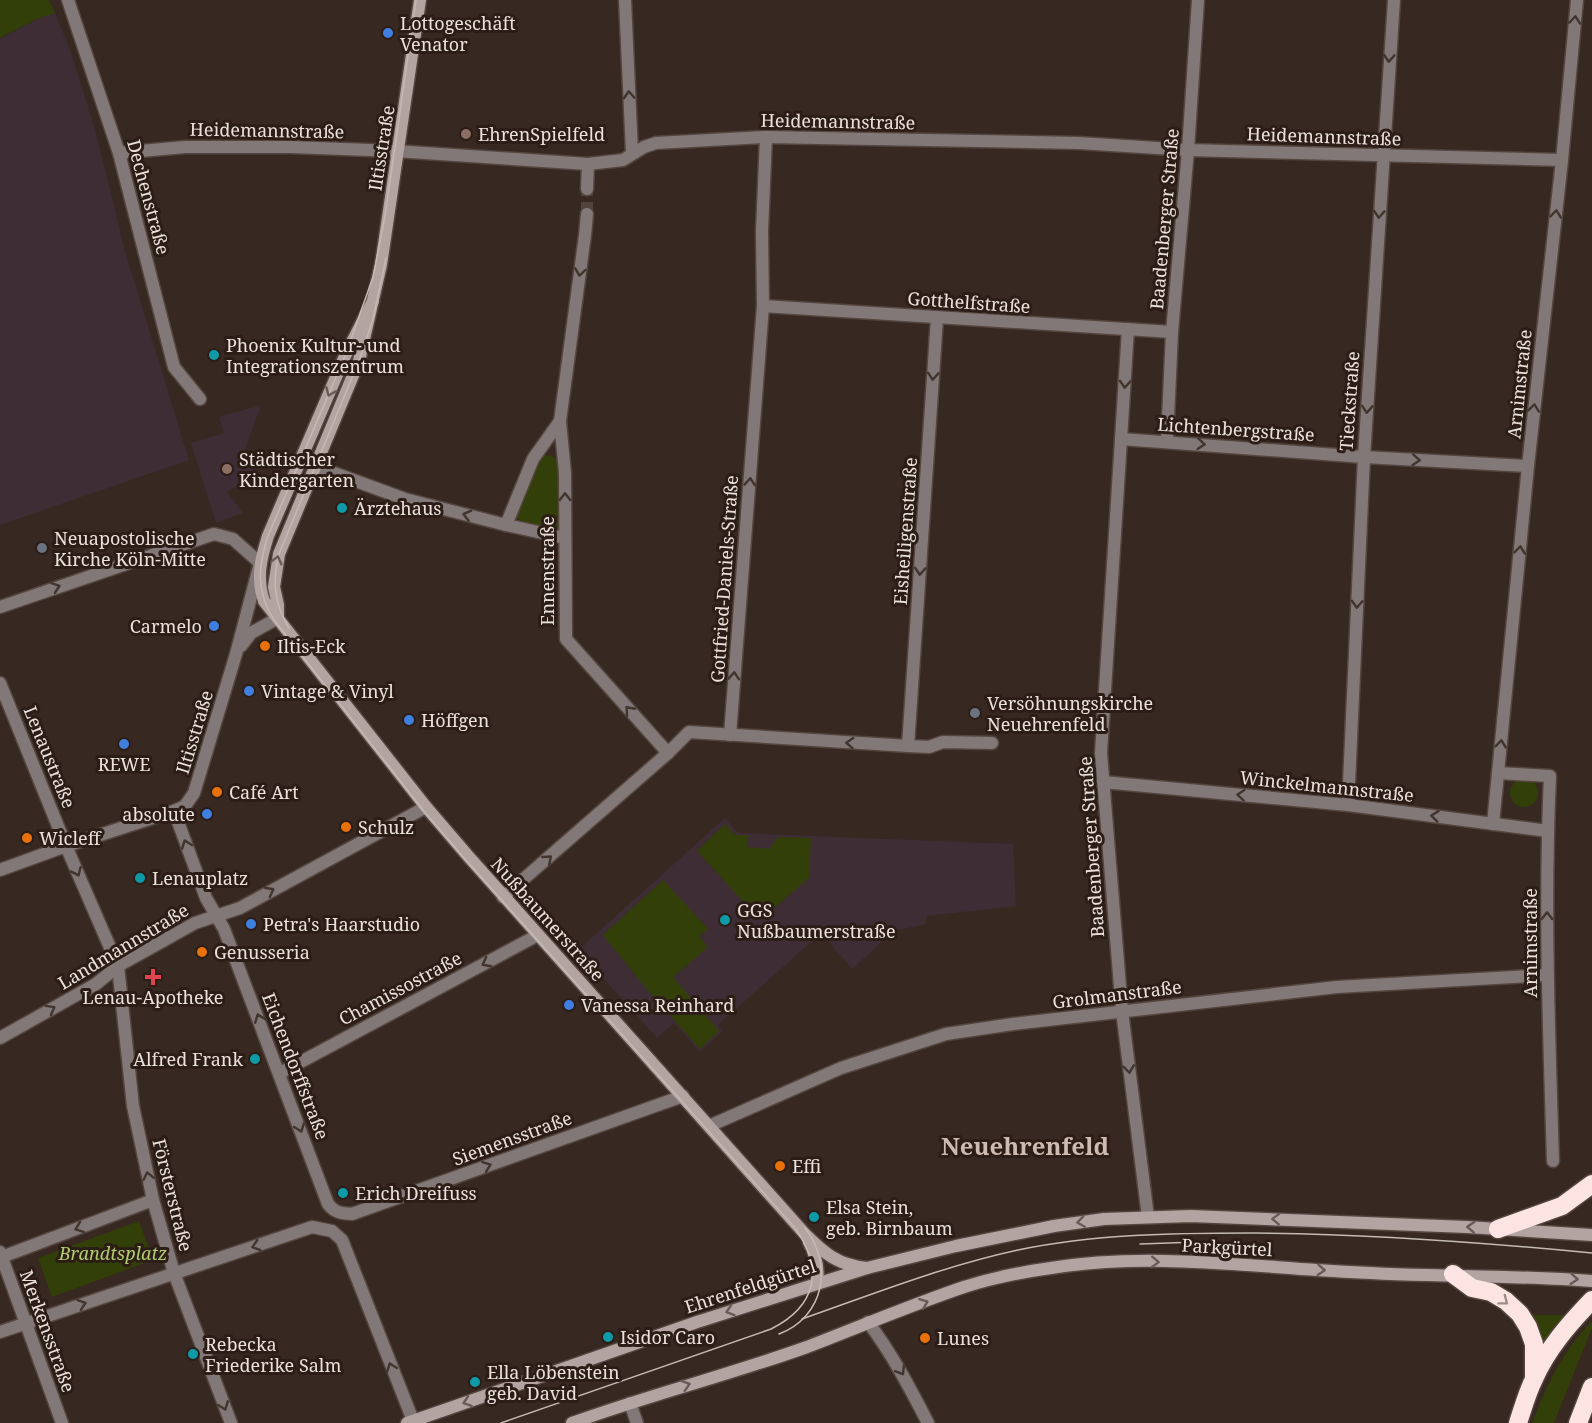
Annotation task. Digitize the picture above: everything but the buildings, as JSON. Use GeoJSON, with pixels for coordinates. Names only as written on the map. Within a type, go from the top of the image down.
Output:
{"type":"FeatureCollection","features":[{"type":"Feature","properties":{"kind":"highway"},"geometry":{"type":"LineString","coordinates":[[1498,1229],[1562,1206],[1592,1185]]}},
{"type":"Feature","properties":{"kind":"highway"},"geometry":{"type":"LineString","coordinates":[[1453,1274],[1472,1288],[1491,1292],[1506,1301],[1520,1314],[1534,1344],[1534,1378]]}},
{"type":"Feature","properties":{"kind":"highway"},"geometry":{"type":"LineString","coordinates":[[1518,1423],[1534,1378],[1568,1325],[1592,1300]]}},
{"type":"Feature","properties":{"kind":"highway"},"geometry":{"type":"LineString","coordinates":[[1578,1423],[1592,1387]]}},
{"type":"Feature","properties":{"kind":"main road","name":"Iltisstraße"},"geometry":{"type":"LineString","coordinates":[[278,618],[274,587],[276,564],[283,542],[359,361],[373,301],[399,152],[420,0]]}},
{"type":"Feature","properties":{"kind":"main road","name":"Iltisstraße"},"geometry":{"type":"LineString","coordinates":[[278,618],[264,601],[262,594],[260,563],[268,536],[345,356],[373,301]]}},
{"type":"Feature","properties":{"kind":"main road","name":"Nußbaumerstraße"},"geometry":{"type":"LineString","coordinates":[[278,618],[426,807],[537,935],[804,1233],[826,1253],[843,1264],[867,1268]]}},
{"type":"Feature","properties":{"kind":"main road","name":"Parkgürtel"},"geometry":{"type":"LineString","coordinates":[[867,1268],[966,1244],[1054,1226],[1104,1219],[1201,1216],[1592,1235]]}},
{"type":"Feature","properties":{"kind":"main road","name":"Nußbaumerstraße"},"geometry":{"type":"LineString","coordinates":[[804,1233],[813,1250],[817,1267],[817,1283]]}},
{"type":"Feature","properties":{"kind":"main road","name":"Parkgürtel"},"geometry":{"type":"LineString","coordinates":[[868,1322],[994,1279],[1100,1262],[1202,1263],[1353,1272],[1592,1281]]}},
{"type":"Feature","properties":{"kind":"main road","name":"Ehrenfeldgürtel"},"geometry":{"type":"LineString","coordinates":[[411,1422],[686,1326],[867,1268]]}},
{"type":"Feature","properties":{"kind":"main road"},"geometry":{"type":"LineString","coordinates":[[572,1423],[803,1348],[868,1322]]}},
{"type":"Feature","properties":{"kind":"street","name":"Dechenstraße"},"geometry":{"type":"LineString","coordinates":[[68,0],[119,153],[174,367],[200,399]]}},
{"type":"Feature","properties":{"kind":"street"},"geometry":{"type":"LineString","coordinates":[[625,0],[632,153]]}},
{"type":"Feature","properties":{"kind":"street","name":"Baadenberger Straße"},"geometry":{"type":"LineString","coordinates":[[1167,441],[1172,332],[1198,0]]}},
{"type":"Feature","properties":{"kind":"street","name":"Tieckstraße"},"geometry":{"type":"LineString","coordinates":[[1348,805],[1364,457],[1394,0]]}},
{"type":"Feature","properties":{"kind":"street","name":"Arnimstraße"},"geometry":{"type":"LineString","coordinates":[[1493,824],[1577,0]]}},
{"type":"Feature","properties":{"kind":"street","name":"Heidemannstraße"},"geometry":{"type":"LineString","coordinates":[[119,153],[185,147],[291,147],[588,164],[623,160],[632,153],[656,142],[766,137],[1079,143],[1188,150],[1562,160]]}},
{"type":"Feature","properties":{"kind":"street","name":"Gottfried-Daniels-Straße"},"geometry":{"type":"LineString","coordinates":[[730,735],[763,306],[762,231],[766,137]]}},
{"type":"Feature","properties":{"kind":"street"},"geometry":{"type":"LineString","coordinates":[[587,189],[588,164]]}},
{"type":"Feature","properties":{"kind":"street","name":"Ennenstraße"},"geometry":{"type":"LineString","coordinates":[[586,214],[560,421],[565,473],[566,639],[668,753]]}},
{"type":"Feature","properties":{"kind":"street","name":"Gotthelfstraße"},"geometry":{"type":"LineString","coordinates":[[763,306],[1172,332]]}},
{"type":"Feature","properties":{"kind":"street","name":"Eisheiligenstraße"},"geometry":{"type":"LineString","coordinates":[[908,746],[937,318]]}},
{"type":"Feature","properties":{"kind":"street","name":"Baadenberger Straße"},"geometry":{"type":"LineString","coordinates":[[1128,330],[1102,741],[1103,782],[1122,1011],[1148,1217]]}},
{"type":"Feature","properties":{"kind":"street","name":"Ennenstraße"},"geometry":{"type":"LineString","coordinates":[[506,525],[533,459],[560,421]]}},
{"type":"Feature","properties":{"kind":"street","name":"Lichtenbergstraße"},"geometry":{"type":"LineString","coordinates":[[1122,439],[1364,457],[1528,466]]}},
{"type":"Feature","properties":{"kind":"street"},"geometry":{"type":"LineString","coordinates":[[315,466],[405,499],[565,538]]}},
{"type":"Feature","properties":{"kind":"street"},"geometry":{"type":"LineString","coordinates":[[1,607],[214,534],[233,539],[260,563]]}},
{"type":"Feature","properties":{"kind":"street","name":"Iltisstraße"},"geometry":{"type":"LineString","coordinates":[[174,811],[185,806],[194,793],[236,654],[260,563]]}},
{"type":"Feature","properties":{"kind":"street","name":"Iltisstraße"},"geometry":{"type":"LineString","coordinates":[[236,654],[251,633],[278,618]]}},
{"type":"Feature","properties":{"kind":"street","name":"Lenaustraße"},"geometry":{"type":"LineString","coordinates":[[0,683],[66,846]]}},
{"type":"Feature","properties":{"kind":"street"},"geometry":{"type":"LineString","coordinates":[[504,897],[689,732],[929,747],[943,742],[992,743]]}},
{"type":"Feature","properties":{"kind":"street","name":"Arnimstraße"},"geometry":{"type":"LineString","coordinates":[[1498,772],[1550,776],[1547,975],[1553,1161]]}},
{"type":"Feature","properties":{"kind":"street","name":"Winckelmannstraße"},"geometry":{"type":"LineString","coordinates":[[1103,782],[1348,805],[1548,831]]}},
{"type":"Feature","properties":{"kind":"street","name":"Landmannstraße"},"geometry":{"type":"LineString","coordinates":[[0,1038],[96,984],[118,966],[195,923],[240,908],[426,807]]}},
{"type":"Feature","properties":{"kind":"street"},"geometry":{"type":"LineString","coordinates":[[0,870],[174,811],[206,898],[217,916]]}},
{"type":"Feature","properties":{"kind":"street"},"geometry":{"type":"LineString","coordinates":[[66,846],[118,966]]}},
{"type":"Feature","properties":{"kind":"street","name":"Eichendorffstraße"},"geometry":{"type":"LineString","coordinates":[[217,916],[280,1073],[328,1204],[339,1213],[352,1214]]}},
{"type":"Feature","properties":{"kind":"street","name":"Chamissostraße"},"geometry":{"type":"LineString","coordinates":[[280,1073],[537,935]]}},
{"type":"Feature","properties":{"kind":"street","name":"Försterstraße"},"geometry":{"type":"LineString","coordinates":[[118,966],[133,1106],[153,1200],[174,1273],[231,1423]]}},
{"type":"Feature","properties":{"kind":"street","name":"Grolmanstraße"},"geometry":{"type":"LineString","coordinates":[[710,1126],[841,1068],[946,1034],[1122,1011],[1337,987],[1424,980],[1547,975]]}},
{"type":"Feature","properties":{"kind":"street","name":"Siemensstraße"},"geometry":{"type":"LineString","coordinates":[[352,1214],[683,1096]]}},
{"type":"Feature","properties":{"kind":"street"},"geometry":{"type":"LineString","coordinates":[[1,1254],[153,1200]]}},
{"type":"Feature","properties":{"kind":"street"},"geometry":{"type":"LineString","coordinates":[[0,1332],[312,1227],[326,1229],[342,1240],[411,1422]]}},
{"type":"Feature","properties":{"kind":"street","name":"Merkensstraße"},"geometry":{"type":"LineString","coordinates":[[1,1254],[62,1423]]}},
{"type":"Feature","properties":{"kind":"street"},"geometry":{"type":"LineString","coordinates":[[868,1322],[907,1381],[928,1423]]}},
{"type":"Feature","properties":{"kind":"street"},"geometry":{"type":"LineString","coordinates":[[630,1403],[637,1423]]}},
{"type":"Feature","properties":{"kind":"shaded area"},"geometry":{"type":"Polygon","coordinates":[[[55,13],[69,47],[91,116],[124,248],[189,460],[0,525],[0,39],[37,19],[55,13]]]}},
{"type":"Feature","properties":{"kind":"shaded area","name":"Städtischer Kindergarten"},"geometry":{"type":"Polygon","coordinates":[[[261,405],[243,455],[258,461],[252,477],[227,492],[243,513],[216,523],[191,443],[224,433],[219,417],[261,405]]]}},
{"type":"Feature","properties":{"kind":"shaded area"},"geometry":{"type":"Polygon","coordinates":[[[725,818],[738,833],[1013,844],[1016,906],[926,916],[926,924],[894,931],[852,969],[821,933],[718,1025],[723,1031],[700,1052],[674,1023],[657,1038],[578,950],[725,818]]]}},
{"type":"Feature","properties":{"kind":"green space"},"geometry":{"type":"Polygon","coordinates":[[[0,0],[49,0],[55,13],[37,19],[0,38],[0,0]]]}},
{"type":"Feature","properties":{"kind":"green space"},"geometry":{"type":"Polygon","coordinates":[[[547,455],[556,459],[562,468],[558,529],[529,525],[515,516],[537,461],[547,455]]]}},
{"type":"Feature","properties":{"kind":"green space"},"geometry":{"type":"Polygon","coordinates":[[[1524,779],[1534,783],[1538,793],[1534,803],[1524,807],[1514,803],[1510,793],[1514,783],[1524,779]]]}},
{"type":"Feature","properties":{"kind":"green space"},"geometry":{"type":"Polygon","coordinates":[[[725,824],[735,835],[747,835],[747,847],[769,849],[778,837],[811,838],[809,878],[760,920],[697,851],[725,824]]]}},
{"type":"Feature","properties":{"kind":"green space"},"geometry":{"type":"Polygon","coordinates":[[[663,880],[708,929],[699,936],[708,947],[673,977],[719,1031],[700,1049],[648,991],[603,935],[663,880]]]}},
{"type":"Feature","properties":{"kind":"green space","name":"Brandtsplatz"},"geometry":{"type":"Polygon","coordinates":[[[139,1221],[153,1260],[52,1297],[38,1258],[139,1221]]]}},
{"type":"Feature","properties":{"kind":"green space"},"geometry":{"type":"Polygon","coordinates":[[[1529,1315],[1568,1315],[1540,1351],[1529,1315]]]}},
{"type":"Feature","properties":{"kind":"green space"},"geometry":{"type":"Polygon","coordinates":[[[1592,1321],[1592,1328],[1554,1423],[1532,1423],[1557,1369],[1572,1344],[1592,1321]]]}},
{"type":"Feature","properties":{"kind":"tunnel"},"geometry":{"type":"LineString","coordinates":[[587,189],[587,214]]}},
{"type":"Feature","properties":{"kind":"tram line"},"geometry":{"type":"LineString","coordinates":[[416,0],[385,216],[373,277],[345,356],[268,536],[262,558],[260,579],[264,599],[274,620],[423,810],[795,1228],[810,1258],[812,1272],[811,1285],[806,1298],[786,1320],[771,1329],[501,1423]]}},
{"type":"Feature","properties":{"kind":"tram line"},"geometry":{"type":"LineString","coordinates":[[289,628],[277,601],[275,583],[279,554],[359,361],[373,319],[386,258]]}},
{"type":"Feature","properties":{"kind":"tram line"},"geometry":{"type":"LineString","coordinates":[[779,1334],[794,1326],[806,1315],[815,1303],[820,1289],[819,1258],[814,1242],[805,1228]]}},
{"type":"Feature","properties":{"kind":"tram line"},"geometry":{"type":"LineString","coordinates":[[802,1319],[963,1264],[1018,1250],[1105,1238],[1223,1233],[1337,1235],[1465,1242],[1592,1253]]}},
{"type":"Feature","properties":{"kind":"tram line"},"geometry":{"type":"LineString","coordinates":[[1140,1244],[1197,1242]]}},
{"type":"Feature","properties":{"kind":"place","name":"Lottogeschäft Venator"},"geometry":{"type":"Point","coordinates":[388,33]}},
{"type":"Feature","properties":{"kind":"place","name":"EhrenSpielfeld"},"geometry":{"type":"Point","coordinates":[466,134]}},
{"type":"Feature","properties":{"kind":"place","name":"Phoenix Kultur- und Integrationszentrum"},"geometry":{"type":"Point","coordinates":[214,355]}},
{"type":"Feature","properties":{"kind":"place","name":"Städtischer Kindergarten"},"geometry":{"type":"Point","coordinates":[227,469]}},
{"type":"Feature","properties":{"kind":"place","name":"Ärztehaus"},"geometry":{"type":"Point","coordinates":[342,508]}},
{"type":"Feature","properties":{"kind":"place","name":"Neuapostolische Kirche Köln-Mitte"},"geometry":{"type":"Point","coordinates":[42,548]}},
{"type":"Feature","properties":{"kind":"place","name":"Carmelo"},"geometry":{"type":"Point","coordinates":[214,626]}},
{"type":"Feature","properties":{"kind":"place","name":"Iltis-Eck"},"geometry":{"type":"Point","coordinates":[265,646]}},
{"type":"Feature","properties":{"kind":"place","name":"Vintage & Vinyl"},"geometry":{"type":"Point","coordinates":[249,691]}},
{"type":"Feature","properties":{"kind":"place","name":"Versöhnungskirche Neuehrenfeld"},"geometry":{"type":"Point","coordinates":[975,713]}},
{"type":"Feature","properties":{"kind":"place","name":"Höffgen"},"geometry":{"type":"Point","coordinates":[409,720]}},
{"type":"Feature","properties":{"kind":"place","name":"REWE"},"geometry":{"type":"Point","coordinates":[124,744]}},
{"type":"Feature","properties":{"kind":"place","name":"Café Art"},"geometry":{"type":"Point","coordinates":[217,792]}},
{"type":"Feature","properties":{"kind":"place","name":"absolute"},"geometry":{"type":"Point","coordinates":[207,814]}},
{"type":"Feature","properties":{"kind":"place","name":"Schulz"},"geometry":{"type":"Point","coordinates":[346,827]}},
{"type":"Feature","properties":{"kind":"place","name":"Wicleff"},"geometry":{"type":"Point","coordinates":[27,838]}},
{"type":"Feature","properties":{"kind":"place","name":"Lenauplatz"},"geometry":{"type":"Point","coordinates":[140,878]}},
{"type":"Feature","properties":{"kind":"place","name":"GGS Nußbaumerstraße"},"geometry":{"type":"Point","coordinates":[725,920]}},
{"type":"Feature","properties":{"kind":"place","name":"Petra's Haarstudio"},"geometry":{"type":"Point","coordinates":[251,924]}},
{"type":"Feature","properties":{"kind":"place","name":"Genusseria"},"geometry":{"type":"Point","coordinates":[202,952]}},
{"type":"Feature","properties":{"kind":"place","name":"Lenau-Apotheke"},"geometry":{"type":"Point","coordinates":[153,977]}},
{"type":"Feature","properties":{"kind":"place","name":"Vanessa Reinhard"},"geometry":{"type":"Point","coordinates":[569,1005]}},
{"type":"Feature","properties":{"kind":"place","name":"Alfred Frank"},"geometry":{"type":"Point","coordinates":[255,1059]}},
{"type":"Feature","properties":{"kind":"place","name":"Effi"},"geometry":{"type":"Point","coordinates":[780,1166]}},
{"type":"Feature","properties":{"kind":"place","name":"Erich Dreifuss"},"geometry":{"type":"Point","coordinates":[343,1193]}},
{"type":"Feature","properties":{"kind":"place","name":"Elsa Stein, geb. Birnbaum"},"geometry":{"type":"Point","coordinates":[814,1217]}},
{"type":"Feature","properties":{"kind":"place","name":"Isidor Caro"},"geometry":{"type":"Point","coordinates":[608,1337]}},
{"type":"Feature","properties":{"kind":"place","name":"Lunes"},"geometry":{"type":"Point","coordinates":[925,1338]}},
{"type":"Feature","properties":{"kind":"place","name":"Rebecka Friederike Salm"},"geometry":{"type":"Point","coordinates":[193,1354]}},
{"type":"Feature","properties":{"kind":"place","name":"Ella Löbenstein geb. David"},"geometry":{"type":"Point","coordinates":[475,1382]}},
{"type":"Feature","properties":{"kind":"district","name":"Neuehrenfeld"},"geometry":{"type":"Point","coordinates":[1025,1145]}}]}
